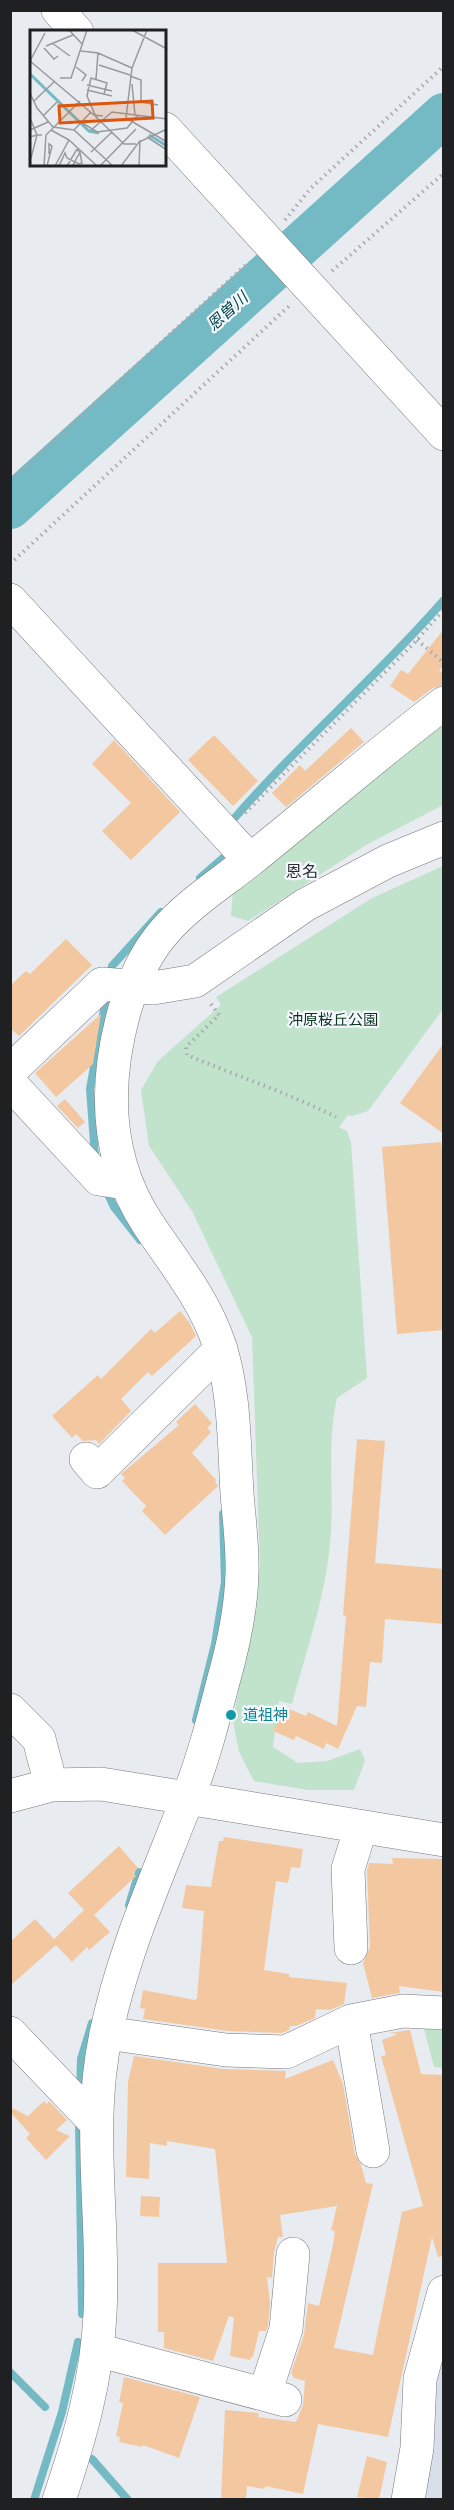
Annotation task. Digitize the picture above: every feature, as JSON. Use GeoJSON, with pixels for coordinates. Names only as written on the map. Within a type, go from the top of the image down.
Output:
{"type":"FeatureCollection","features":[{"type":"Feature","properties":{"kind":"street"},"geometry":{"type":"LineString","coordinates":[[58,10],[75,30]]}},
{"type":"Feature","properties":{"kind":"street"},"geometry":{"type":"LineString","coordinates":[[166,130],[444,434]]}},
{"type":"Feature","properties":{"kind":"street"},"geometry":{"type":"LineString","coordinates":[[10,600],[250,860]]}},
{"type":"Feature","properties":{"kind":"street"},"geometry":{"type":"LineString","coordinates":[[59,2499],[89,2406],[100,2315],[101,2238],[84,2110],[99,2069],[119,1979],[188,1797],[212,1725],[234,1643],[242,1575],[233,1425],[221,1349],[202,1303],[146,1221],[125,1183],[116,1148],[111,1084],[119,1033],[141,965],[164,932],[185,910],[250,860],[367,762],[444,703]]}},
{"type":"Feature","properties":{"kind":"street"},"geometry":{"type":"LineString","coordinates":[[10,1071],[102,984],[132,988],[195,981],[305,905],[388,861],[444,838]]}},
{"type":"Feature","properties":{"kind":"street"},"geometry":{"type":"LineString","coordinates":[[10,1083],[99,1179],[125,1183]]}},
{"type":"Feature","properties":{"kind":"street"},"geometry":{"type":"LineString","coordinates":[[98,1472],[221,1349]]}},
{"type":"Feature","properties":{"kind":"street"},"geometry":{"type":"LineString","coordinates":[[10,1710],[39,1739],[51,1785]]}},
{"type":"Feature","properties":{"kind":"street"},"geometry":{"type":"LineString","coordinates":[[10,1796],[51,1785],[101,1784],[444,1840]]}},
{"type":"Feature","properties":{"kind":"street"},"geometry":{"type":"LineString","coordinates":[[351,1948],[348,1869],[361,1827]]}},
{"type":"Feature","properties":{"kind":"street"},"geometry":{"type":"LineString","coordinates":[[106,2033],[226,2050],[286,2052],[351,2022],[403,2011],[444,2013]]}},
{"type":"Feature","properties":{"kind":"street"},"geometry":{"type":"LineString","coordinates":[[351,2022],[355,2056],[374,2151]]}},
{"type":"Feature","properties":{"kind":"street"},"geometry":{"type":"LineString","coordinates":[[10,2032],[84,2110]]}},
{"type":"Feature","properties":{"kind":"street"},"geometry":{"type":"LineString","coordinates":[[97,2350],[275,2396],[298,2271]]}},
{"type":"Feature","properties":{"kind":"street"},"geometry":{"type":"LineString","coordinates":[[408,2499],[417,2448],[420,2379],[444,2292]]}},
{"type":"Feature","properties":{"kind":"path"},"geometry":{"type":"LineString","coordinates":[[10,481],[246,266],[311,188],[444,66]]}},
{"type":"Feature","properties":{"kind":"path"},"geometry":{"type":"LineString","coordinates":[[10,564],[305,284],[343,264],[444,173]]}},
{"type":"Feature","properties":{"kind":"path"},"geometry":{"type":"LineString","coordinates":[[225,833],[417,640],[444,609]]}},
{"type":"Feature","properties":{"kind":"path"},"geometry":{"type":"LineString","coordinates":[[417,640],[444,663]]}},
{"type":"Feature","properties":{"kind":"path"},"geometry":{"type":"LineString","coordinates":[[195,981],[219,1015],[186,1047],[187,1055],[250,1082],[292,1095],[336,1117]]}},
{"type":"Feature","properties":{"kind":"shaded area"},"geometry":{"type":"Polygon","coordinates":[[[443,2313],[443,2499],[418,2500],[443,2313]]]}},
{"type":"Feature","properties":{"kind":"green space"},"geometry":{"type":"Polygon","coordinates":[[[443,721],[443,805],[366,845],[248,921],[231,916],[233,890],[443,721]]]}},
{"type":"Feature","properties":{"kind":"green space","name":"沖原桜丘公園"},"geometry":{"type":"Polygon","coordinates":[[[443,866],[443,1009],[368,1111],[348,1115],[339,1127],[347,1131],[351,1142],[367,1378],[337,1398],[331,1452],[332,1507],[328,1564],[292,1704],[279,1701],[273,1747],[298,1763],[327,1761],[360,1749],[365,1760],[354,1790],[308,1790],[254,1781],[239,1752],[233,1722],[260,1566],[252,1337],[192,1211],[149,1146],[141,1090],[158,1061],[221,1005],[216,997],[372,898],[443,866]]]}},
{"type":"Feature","properties":{"kind":"green space"},"geometry":{"type":"Polygon","coordinates":[[[421,2018],[443,2020],[443,2068],[434,2067],[421,2018]]]}},
{"type":"Feature","properties":{"kind":"building"},"geometry":{"type":"Polygon","coordinates":[[[444,629],[444,665],[439,671],[444,673],[444,685],[433,688],[414,702],[390,686],[401,670],[408,674],[444,629]]]}},
{"type":"Feature","properties":{"kind":"building"},"geometry":{"type":"Polygon","coordinates":[[[351,728],[364,742],[286,807],[272,793],[300,765],[305,771],[351,728]]]}},
{"type":"Feature","properties":{"kind":"building"},"geometry":{"type":"Polygon","coordinates":[[[214,735],[258,781],[233,806],[188,760],[214,735]]]}},
{"type":"Feature","properties":{"kind":"building"},"geometry":{"type":"Polygon","coordinates":[[[114,740],[180,812],[131,860],[102,831],[131,803],[92,764],[114,740]]]}},
{"type":"Feature","properties":{"kind":"building"},"geometry":{"type":"Polygon","coordinates":[[[66,939],[92,965],[19,1036],[10,1028],[10,986],[26,971],[30,974],[66,939]]]}},
{"type":"Feature","properties":{"kind":"building"},"geometry":{"type":"Polygon","coordinates":[[[101,1014],[93,1064],[56,1097],[35,1073],[101,1014]]]}},
{"type":"Feature","properties":{"kind":"building"},"geometry":{"type":"Polygon","coordinates":[[[444,1043],[444,1134],[400,1103],[444,1043]]]}},
{"type":"Feature","properties":{"kind":"building"},"geometry":{"type":"Polygon","coordinates":[[[65,1099],[85,1122],[78,1128],[57,1106],[65,1099]]]}},
{"type":"Feature","properties":{"kind":"building"},"geometry":{"type":"Polygon","coordinates":[[[441,1142],[444,1162],[444,1330],[397,1334],[382,1147],[441,1142]]]}},
{"type":"Feature","properties":{"kind":"building"},"geometry":{"type":"Polygon","coordinates":[[[180,1311],[196,1336],[152,1376],[148,1372],[121,1399],[131,1411],[99,1444],[96,1440],[83,1441],[76,1434],[72,1438],[52,1416],[98,1375],[101,1379],[151,1329],[155,1333],[180,1311]]]}},
{"type":"Feature","properties":{"kind":"building"},"geometry":{"type":"Polygon","coordinates":[[[195,1404],[212,1423],[207,1428],[211,1432],[192,1453],[216,1480],[218,1486],[165,1535],[142,1511],[146,1506],[122,1481],[125,1478],[121,1474],[179,1425],[176,1422],[195,1404]]]}},
{"type":"Feature","properties":{"kind":"building"},"geometry":{"type":"Polygon","coordinates":[[[357,1439],[385,1441],[375,1563],[444,1569],[444,1624],[385,1619],[382,1663],[370,1662],[366,1707],[357,1706],[338,1749],[326,1743],[324,1749],[296,1736],[294,1740],[273,1731],[284,1707],[306,1716],[308,1712],[337,1726],[357,1439]]]}},
{"type":"Feature","properties":{"kind":"building"},"geometry":{"type":"Polygon","coordinates":[[[224,1837],[303,1849],[300,1868],[291,1867],[288,1883],[276,1881],[264,1970],[289,1974],[289,1977],[347,1983],[344,2004],[330,2010],[316,2009],[315,2018],[296,2026],[290,2026],[289,2030],[282,2033],[228,2031],[143,2019],[145,2009],[140,2008],[143,1990],[195,2000],[197,1998],[204,1911],[182,1908],[186,1885],[211,1887],[219,1841],[223,1841],[224,1837]]]}},
{"type":"Feature","properties":{"kind":"building"},"geometry":{"type":"Polygon","coordinates":[[[119,1846],[138,1868],[133,1873],[136,1876],[94,1915],[110,1932],[89,1950],[87,1947],[72,1962],[56,1945],[10,1986],[10,1942],[35,1919],[54,1939],[84,1910],[68,1893],[119,1846]]]}},
{"type":"Feature","properties":{"kind":"building"},"geometry":{"type":"Polygon","coordinates":[[[392,1858],[444,1859],[444,1992],[399,1986],[400,1993],[372,1998],[363,1963],[370,1947],[367,1871],[369,1863],[393,1864],[392,1858]]]}},
{"type":"Feature","properties":{"kind":"building"},"geometry":{"type":"Polygon","coordinates":[[[410,2030],[421,2074],[444,2075],[444,2256],[438,2257],[432,2237],[388,2437],[318,2424],[303,2494],[265,2486],[265,2489],[247,2486],[246,2499],[221,2499],[225,2410],[259,2413],[258,2417],[296,2422],[303,2405],[305,2381],[294,2378],[291,2373],[304,2335],[308,2303],[319,2306],[333,2245],[335,2231],[331,2230],[337,2206],[280,2215],[283,2237],[278,2237],[272,2278],[267,2277],[270,2304],[268,2325],[266,2331],[259,2331],[253,2357],[250,2360],[230,2356],[234,2318],[229,2316],[213,2361],[164,2348],[164,2332],[158,2332],[158,2263],[227,2263],[215,2149],[167,2141],[167,2146],[150,2143],[149,2179],[126,2177],[128,2082],[134,2056],[223,2069],[286,2071],[285,2079],[333,2060],[343,2084],[355,2154],[366,2183],[373,2184],[334,2348],[373,2355],[402,2212],[423,2206],[381,2056],[386,2055],[382,2040],[398,2034],[389,2033],[410,2030]]]}},
{"type":"Feature","properties":{"kind":"building"},"geometry":{"type":"Polygon","coordinates":[[[44,2101],[47,2104],[49,2101],[67,2120],[56,2130],[70,2136],[46,2160],[26,2138],[30,2134],[10,2112],[10,2107],[28,2116],[44,2101]]]}},
{"type":"Feature","properties":{"kind":"building"},"geometry":{"type":"Polygon","coordinates":[[[141,2196],[160,2197],[159,2217],[140,2216],[141,2196]]]}},
{"type":"Feature","properties":{"kind":"building"},"geometry":{"type":"Polygon","coordinates":[[[124,2377],[200,2397],[179,2458],[143,2445],[142,2447],[119,2442],[120,2437],[116,2436],[123,2403],[119,2402],[124,2377]]]}},
{"type":"Feature","properties":{"kind":"building"},"geometry":{"type":"Polygon","coordinates":[[[367,2456],[387,2462],[379,2499],[357,2497],[367,2456]]]}},
{"type":"Feature","properties":{"kind":"waterway","name":"恩曽川"},"geometry":{"type":"LineString","coordinates":[[10,507],[444,115]]}},
{"type":"Feature","properties":{"kind":"waterway"},"geometry":{"type":"LineString","coordinates":[[232,821],[284,764],[392,656],[444,600]]}},
{"type":"Feature","properties":{"kind":"waterway"},"geometry":{"type":"LineString","coordinates":[[200,878],[223,858]]}},
{"type":"Feature","properties":{"kind":"waterway"},"geometry":{"type":"LineString","coordinates":[[112,966],[161,912]]}},
{"type":"Feature","properties":{"kind":"waterway"},"geometry":{"type":"LineString","coordinates":[[95,1157],[90,1089],[105,1004]]}},
{"type":"Feature","properties":{"kind":"waterway"},"geometry":{"type":"LineString","coordinates":[[107,1192],[114,1207],[140,1240]]}},
{"type":"Feature","properties":{"kind":"waterway"},"geometry":{"type":"LineString","coordinates":[[196,1720],[215,1644],[225,1582],[223,1514]]}},
{"type":"Feature","properties":{"kind":"waterway"},"geometry":{"type":"LineString","coordinates":[[129,1905],[139,1872]]}},
{"type":"Feature","properties":{"kind":"waterway"},"geometry":{"type":"LineString","coordinates":[[80,2093],[81,2059],[92,2023]]}},
{"type":"Feature","properties":{"kind":"waterway"},"geometry":{"type":"LineString","coordinates":[[79,2120],[82,2314]]}},
{"type":"Feature","properties":{"kind":"waterway"},"geometry":{"type":"LineString","coordinates":[[34,2500],[62,2412],[78,2342]]}},
{"type":"Feature","properties":{"kind":"waterway"},"geometry":{"type":"LineString","coordinates":[[10,2372],[45,2407]]}},
{"type":"Feature","properties":{"kind":"waterway"},"geometry":{"type":"LineString","coordinates":[[92,2459],[128,2500]]}},
{"type":"Feature","properties":{"kind":"place","name":"道祖神"},"geometry":{"type":"Point","coordinates":[231,1715]}},
{"type":"Feature","properties":{"kind":"district","name":"恩名"},"geometry":{"type":"Point","coordinates":[302,871]}}]}
